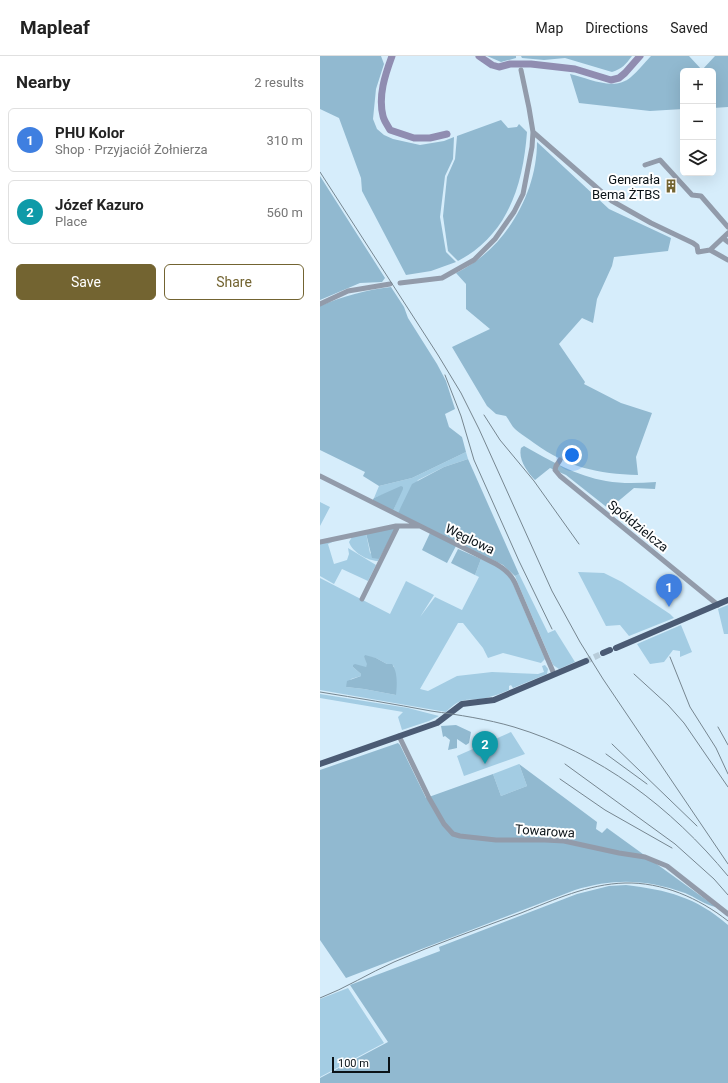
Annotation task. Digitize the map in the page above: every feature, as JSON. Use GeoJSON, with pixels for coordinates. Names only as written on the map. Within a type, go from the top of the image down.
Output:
{"type":"FeatureCollection","features":[{"type":"Feature","properties":{"kind":"main road"},"geometry":{"type":"LineString","coordinates":[[603,653],[728,600]]}},
{"type":"Feature","properties":{"kind":"main road"},"geometry":{"type":"LineString","coordinates":[[320,764],[437,723],[462,704],[494,700],[586,661]]}},
{"type":"Feature","properties":{"kind":"street"},"geometry":{"type":"LineString","coordinates":[[400,283],[442,278],[474,260],[495,239],[514,212],[523,194],[530,164],[533,132],[521,70]]}},
{"type":"Feature","properties":{"kind":"street"},"geometry":{"type":"LineString","coordinates":[[533,132],[612,201],[651,223],[693,243],[697,246],[698,252],[710,250],[728,233]]}},
{"type":"Feature","properties":{"kind":"street"},"geometry":{"type":"LineString","coordinates":[[645,165],[660,160],[692,195],[701,196],[728,227]]}},
{"type":"Feature","properties":{"kind":"street"},"geometry":{"type":"LineString","coordinates":[[723,238],[728,242]]}},
{"type":"Feature","properties":{"kind":"street"},"geometry":{"type":"LineString","coordinates":[[710,250],[728,260]]}},
{"type":"Feature","properties":{"kind":"street"},"geometry":{"type":"LineString","coordinates":[[320,304],[348,291],[390,284]]}},
{"type":"Feature","properties":{"kind":"street","name":"Spółdzielcza"},"geometry":{"type":"LineString","coordinates":[[560,460],[556,466],[556,470],[560,476],[718,605]]}},
{"type":"Feature","properties":{"kind":"street","name":"Węglowa"},"geometry":{"type":"LineString","coordinates":[[320,476],[496,564],[508,572],[516,583],[554,674]]}},
{"type":"Feature","properties":{"kind":"street"},"geometry":{"type":"LineString","coordinates":[[320,542],[348,535],[398,526],[420,526]]}},
{"type":"Feature","properties":{"kind":"street"},"geometry":{"type":"LineString","coordinates":[[362,599],[398,526]]}},
{"type":"Feature","properties":{"kind":"street","name":"Towarowa"},"geometry":{"type":"LineString","coordinates":[[399,736],[429,798],[444,824],[453,834],[496,840],[546,840],[564,842],[644,857],[667,866],[728,914]]}},
{"type":"Feature","properties":{"kind":"shaded area"},"geometry":{"type":"Polygon","coordinates":[[[320,56],[381,56],[384,64],[376,89],[373,119],[377,129],[384,135],[393,139],[420,145],[444,141],[454,137],[453,159],[445,176],[440,217],[446,252],[456,262],[431,271],[406,275],[362,191],[361,178],[339,118],[320,109],[320,56]]]}},
{"type":"Feature","properties":{"kind":"shaded area"},"geometry":{"type":"Polygon","coordinates":[[[487,56],[516,56],[516,58],[501,62],[487,56]]]}},
{"type":"Feature","properties":{"kind":"shaded area"},"geometry":{"type":"Polygon","coordinates":[[[521,56],[632,56],[624,66],[612,72],[565,58],[544,60],[522,58],[521,56]]]}},
{"type":"Feature","properties":{"kind":"shaded area"},"geometry":{"type":"Polygon","coordinates":[[[651,56],[689,56],[700,68],[680,68],[680,109],[650,111],[579,103],[570,74],[609,84],[624,81],[636,72],[651,56]]]}},
{"type":"Feature","properties":{"kind":"shaded area"},"geometry":{"type":"Polygon","coordinates":[[[715,56],[728,56],[728,107],[716,108],[716,68],[704,68],[715,56]]]}},
{"type":"Feature","properties":{"kind":"shaded area"},"geometry":{"type":"Polygon","coordinates":[[[501,120],[508,128],[517,127],[519,124],[527,132],[522,171],[517,189],[510,207],[501,223],[475,250],[458,261],[448,251],[443,216],[447,177],[455,159],[457,136],[501,120]]]}},
{"type":"Feature","properties":{"kind":"shaded area"},"geometry":{"type":"Polygon","coordinates":[[[537,142],[609,209],[671,238],[668,251],[614,257],[612,266],[597,299],[593,323],[582,318],[559,344],[585,382],[584,384],[621,403],[652,413],[636,457],[638,475],[610,473],[583,468],[546,451],[519,433],[512,426],[506,416],[496,414],[487,406],[452,347],[490,329],[466,309],[466,284],[456,273],[473,263],[489,250],[503,235],[514,219],[524,201],[531,182],[537,142]]]}},
{"type":"Feature","properties":{"kind":"shaded area"},"geometry":{"type":"Polygon","coordinates":[[[320,176],[385,278],[382,282],[360,283],[320,300],[320,176]]]}},
{"type":"Feature","properties":{"kind":"shaded area"},"geometry":{"type":"Polygon","coordinates":[[[391,287],[446,381],[455,409],[445,414],[449,427],[462,437],[466,452],[412,478],[379,486],[363,476],[365,472],[320,450],[320,306],[355,294],[391,287]]]}},
{"type":"Feature","properties":{"kind":"shaded area"},"geometry":{"type":"Polygon","coordinates":[[[524,446],[574,472],[585,476],[619,483],[656,482],[655,489],[634,488],[609,509],[566,475],[550,468],[535,480],[526,469],[522,461],[520,452],[521,448],[524,446]]]}},
{"type":"Feature","properties":{"kind":"shaded area"},"geometry":{"type":"Polygon","coordinates":[[[466,452],[468,459],[444,467],[418,480],[398,513],[393,511],[403,487],[374,498],[379,486],[412,478],[466,452]]]}},
{"type":"Feature","properties":{"kind":"shaded area"},"geometry":{"type":"Polygon","coordinates":[[[468,459],[519,574],[515,576],[503,565],[398,513],[412,484],[444,467],[468,459]]]}},
{"type":"Feature","properties":{"kind":"shaded area"},"geometry":{"type":"Polygon","coordinates":[[[401,486],[403,489],[393,511],[372,501],[374,498],[401,486]]]}},
{"type":"Feature","properties":{"kind":"shaded area"},"geometry":{"type":"Polygon","coordinates":[[[320,502],[330,507],[320,526],[320,502]]]}},
{"type":"Feature","properties":{"kind":"shaded area"},"geometry":{"type":"Polygon","coordinates":[[[394,528],[394,531],[379,559],[372,558],[366,533],[394,528]]]}},
{"type":"Feature","properties":{"kind":"shaded area"},"geometry":{"type":"Polygon","coordinates":[[[366,533],[370,553],[379,559],[378,561],[374,561],[361,555],[353,549],[349,542],[352,537],[366,533]]]}},
{"type":"Feature","properties":{"kind":"shaded area"},"geometry":{"type":"Polygon","coordinates":[[[430,533],[456,546],[447,563],[422,550],[430,533]]]}},
{"type":"Feature","properties":{"kind":"shaded area"},"geometry":{"type":"Polygon","coordinates":[[[337,540],[328,544],[334,564],[347,560],[349,554],[348,548],[376,565],[368,581],[342,569],[334,584],[320,576],[320,544],[337,540]]]}},
{"type":"Feature","properties":{"kind":"shaded area"},"geometry":{"type":"Polygon","coordinates":[[[458,549],[481,559],[475,575],[451,563],[458,549]]]}},
{"type":"Feature","properties":{"kind":"shaded area"},"geometry":{"type":"Polygon","coordinates":[[[481,559],[495,565],[510,577],[545,659],[541,663],[503,653],[488,658],[483,648],[463,623],[458,623],[420,689],[428,691],[457,676],[492,672],[538,674],[544,672],[542,666],[545,665],[548,669],[547,674],[513,688],[511,685],[509,686],[509,690],[486,698],[461,701],[456,703],[446,712],[320,690],[320,578],[390,614],[406,581],[434,595],[420,617],[435,597],[462,610],[479,577],[475,575],[481,559]],[[364,657],[368,664],[366,667],[353,667],[361,674],[361,676],[351,679],[346,687],[396,695],[394,666],[376,658],[364,657]]]}},
{"type":"Feature","properties":{"kind":"shaded area"},"geometry":{"type":"Polygon","coordinates":[[[578,572],[604,573],[622,582],[674,618],[629,636],[620,625],[606,626],[578,572]]]}},
{"type":"Feature","properties":{"kind":"shaded area"},"geometry":{"type":"Polygon","coordinates":[[[519,574],[548,633],[555,630],[575,662],[559,669],[553,665],[515,576],[519,574]]]}},
{"type":"Feature","properties":{"kind":"shaded area"},"geometry":{"type":"Polygon","coordinates":[[[728,605],[728,634],[724,634],[718,609],[728,605]]]}},
{"type":"Feature","properties":{"kind":"shaded area"},"geometry":{"type":"Polygon","coordinates":[[[681,625],[692,652],[680,657],[680,651],[673,650],[664,662],[650,664],[637,644],[681,625]]]}},
{"type":"Feature","properties":{"kind":"shaded area"},"geometry":{"type":"Polygon","coordinates":[[[365,655],[376,658],[387,664],[392,664],[396,675],[396,695],[346,687],[347,681],[361,676],[353,665],[355,664],[366,667],[367,664],[364,657],[365,655]]]}},
{"type":"Feature","properties":{"kind":"shaded area"},"geometry":{"type":"Polygon","coordinates":[[[320,694],[408,708],[439,716],[402,730],[398,717],[403,712],[320,698],[320,694]]]}},
{"type":"Feature","properties":{"kind":"shaded area"},"geometry":{"type":"Polygon","coordinates":[[[456,725],[471,732],[469,743],[466,745],[457,739],[457,748],[448,750],[450,740],[445,736],[443,737],[441,726],[456,725]]]}},
{"type":"Feature","properties":{"kind":"shaded area"},"geometry":{"type":"Polygon","coordinates":[[[511,732],[525,754],[464,776],[457,756],[511,732]]]}},
{"type":"Feature","properties":{"kind":"shaded area"},"geometry":{"type":"Polygon","coordinates":[[[398,743],[426,798],[493,774],[501,796],[527,786],[519,764],[597,822],[596,829],[602,833],[607,828],[716,907],[708,905],[685,893],[657,885],[630,882],[603,883],[575,890],[346,978],[320,940],[320,770],[398,743]]]}},
{"type":"Feature","properties":{"kind":"shaded area"},"geometry":{"type":"Polygon","coordinates":[[[519,764],[527,786],[501,796],[493,774],[519,764]]]}},
{"type":"Feature","properties":{"kind":"shaded area"},"geometry":{"type":"Polygon","coordinates":[[[626,885],[655,889],[680,896],[716,915],[728,925],[728,1083],[320,1083],[320,1078],[388,1042],[350,985],[440,951],[439,947],[577,894],[609,886],[626,885]]]}},
{"type":"Feature","properties":{"kind":"shaded area"},"geometry":{"type":"Polygon","coordinates":[[[348,988],[384,1043],[320,1077],[320,999],[348,988]]]}},
{"type":"Feature","properties":{"kind":"waterway"},"geometry":{"type":"LineString","coordinates":[[392,56],[385,78],[381,101],[385,122],[390,130],[414,138],[430,138],[447,134]]}},
{"type":"Feature","properties":{"kind":"waterway"},"geometry":{"type":"LineString","coordinates":[[479,56],[492,65],[499,67],[510,64],[531,64],[575,69],[611,80],[619,78],[640,56]]}},
{"type":"Feature","properties":{"kind":"tunnel"},"geometry":{"type":"LineString","coordinates":[[586,661],[603,653]]}},
{"type":"Feature","properties":{"kind":"railway"},"geometry":{"type":"LineString","coordinates":[[320,172],[461,393],[479,429],[552,591],[580,642],[603,679],[728,864]]}},
{"type":"Feature","properties":{"kind":"railway"},"geometry":{"type":"LineString","coordinates":[[445,375],[461,416],[474,460],[519,561],[552,629]]}},
{"type":"Feature","properties":{"kind":"railway"},"geometry":{"type":"LineString","coordinates":[[484,415],[500,440],[534,481],[579,544]]}},
{"type":"Feature","properties":{"kind":"railway"},"geometry":{"type":"LineString","coordinates":[[670,657],[690,707],[716,748],[728,774]]}},
{"type":"Feature","properties":{"kind":"railway"},"geometry":{"type":"LineString","coordinates":[[634,674],[668,705],[684,723],[728,787]]}},
{"type":"Feature","properties":{"kind":"railway"},"geometry":{"type":"LineString","coordinates":[[320,692],[494,722],[546,738],[604,767],[632,785],[683,827],[728,876]]}},
{"type":"Feature","properties":{"kind":"railway"},"geometry":{"type":"LineString","coordinates":[[718,727],[728,745]]}},
{"type":"Feature","properties":{"kind":"railway"},"geometry":{"type":"LineString","coordinates":[[612,744],[697,826]]}},
{"type":"Feature","properties":{"kind":"railway"},"geometry":{"type":"LineString","coordinates":[[606,754],[647,784]]}},
{"type":"Feature","properties":{"kind":"railway"},"geometry":{"type":"LineString","coordinates":[[565,764],[675,844],[714,879],[728,895]]}},
{"type":"Feature","properties":{"kind":"railway"},"geometry":{"type":"LineString","coordinates":[[560,779],[605,810],[672,848]]}},
{"type":"Feature","properties":{"kind":"railway"},"geometry":{"type":"LineString","coordinates":[[320,998],[339,990],[385,966],[425,949],[559,898],[598,886],[625,883],[653,885],[680,893],[705,905],[728,921]]}},
{"type":"Feature","properties":{"kind":"place","name":"Generała Bema ŻTBS"},"geometry":{"type":"Point","coordinates":[671,186]}},
{"type":"Feature","properties":{"kind":"place","name":"PHU Kolor"},"geometry":{"type":"Point","coordinates":[669,607]}},
{"type":"Feature","properties":{"kind":"place","name":"Józef Kazuro"},"geometry":{"type":"Point","coordinates":[485,764]}}]}
